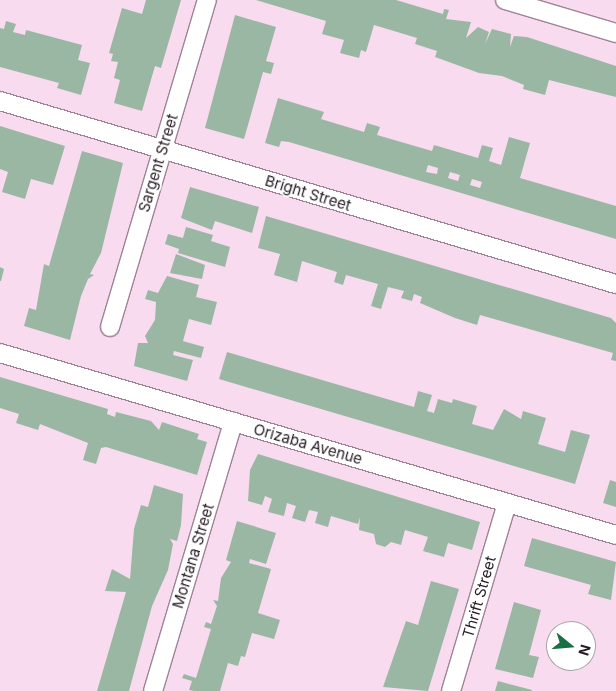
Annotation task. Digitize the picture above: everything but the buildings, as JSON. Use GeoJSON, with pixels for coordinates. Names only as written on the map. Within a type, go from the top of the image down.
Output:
{"type":"FeatureCollection","features":[{"type":"Feature","properties":{"kind":"street","name":"Sargent Street"},"geometry":{"type":"LineString","coordinates":[[110,327],[207,0]]}},
{"type":"Feature","properties":{"kind":"street"},"geometry":{"type":"LineString","coordinates":[[505,0],[616,33]]}},
{"type":"Feature","properties":{"kind":"street","name":"Bright Street"},"geometry":{"type":"LineString","coordinates":[[0,101],[616,284]]}},
{"type":"Feature","properties":{"kind":"street","name":"Orizaba Avenue"},"geometry":{"type":"LineString","coordinates":[[0,353],[616,535]]}},
{"type":"Feature","properties":{"kind":"street","name":"Montana Street"},"geometry":{"type":"LineString","coordinates":[[153,691],[233,422]]}},
{"type":"Feature","properties":{"kind":"street","name":"Thrift Street"},"geometry":{"type":"LineString","coordinates":[[451,691],[507,503]]}}]}
